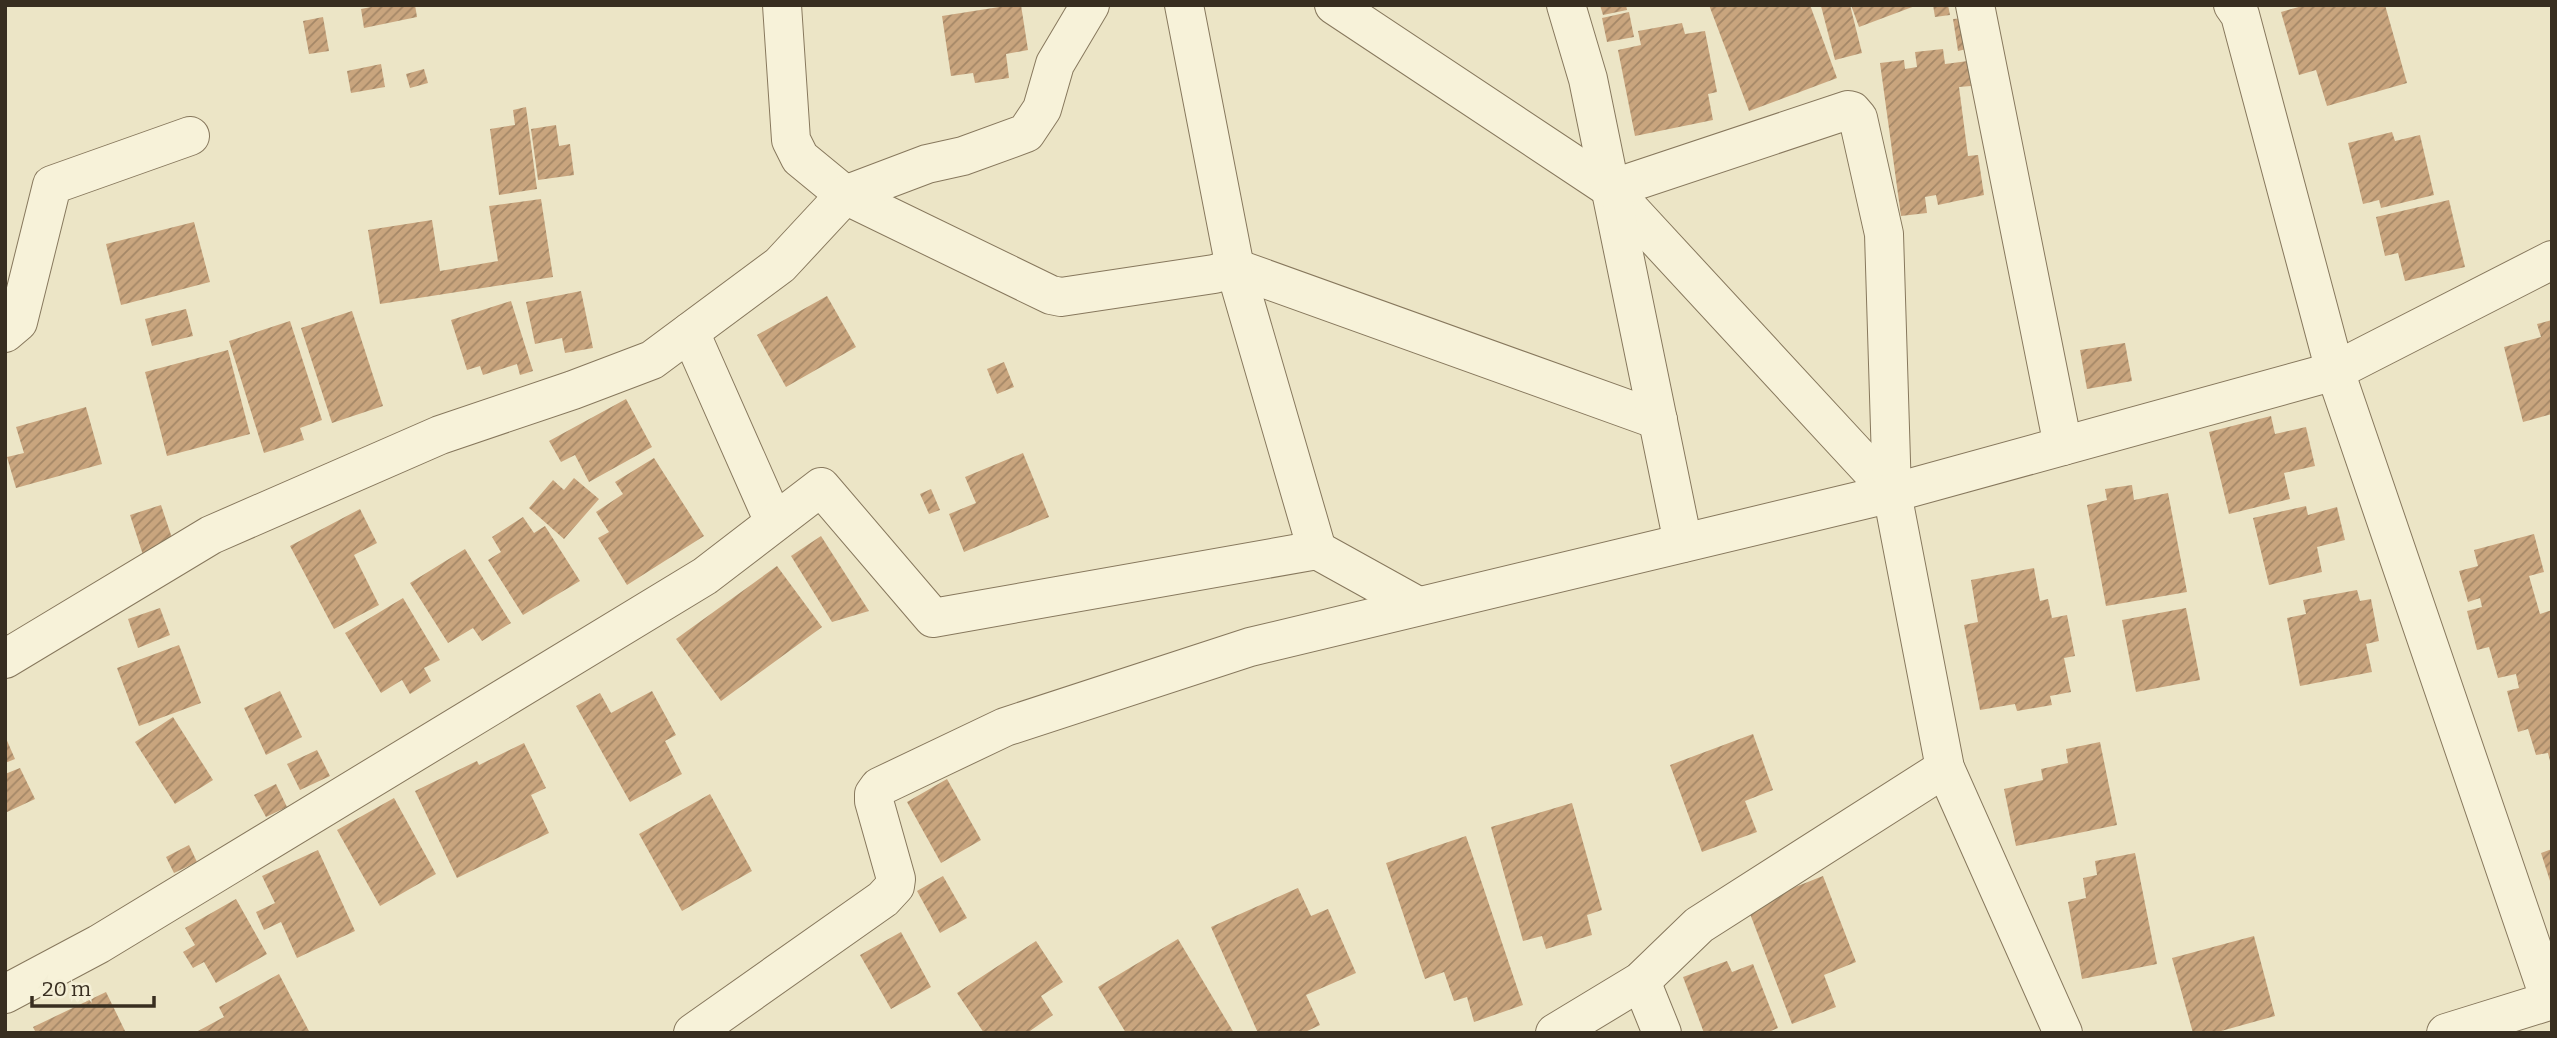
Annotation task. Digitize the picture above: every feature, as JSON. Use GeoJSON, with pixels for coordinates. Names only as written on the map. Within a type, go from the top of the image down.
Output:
{"type":"FeatureCollection","features":[{"type":"Feature","properties":{"kind":"street"},"geometry":{"type":"LineString","coordinates":[[782,5],[791,140],[800,158],[845,195],[1051,295],[1061,297],[1189,278],[1236,268],[1658,420]]}},
{"type":"Feature","properties":{"kind":"street"},"geometry":{"type":"LineString","coordinates":[[8,651],[211,535],[440,435],[652,360],[780,265],[845,195],[927,164],[963,156],[1026,132],[1042,109],[1055,64],[1090,5]]}},
{"type":"Feature","properties":{"kind":"street"},"geometry":{"type":"LineString","coordinates":[[1184,5],[1236,268],[1317,550]]}},
{"type":"Feature","properties":{"kind":"street"},"geometry":{"type":"LineString","coordinates":[[1335,5],[1611,189],[1892,493]]}},
{"type":"Feature","properties":{"kind":"street"},"geometry":{"type":"LineString","coordinates":[[1566,5],[1588,79],[1683,543]]}},
{"type":"Feature","properties":{"kind":"street"},"geometry":{"type":"LineString","coordinates":[[1975,5],[2063,446]]}},
{"type":"Feature","properties":{"kind":"street"},"geometry":{"type":"LineString","coordinates":[[2233,5],[2240,15],[2335,371],[2551,1000],[2446,1033]]}},
{"type":"Feature","properties":{"kind":"street"},"geometry":{"type":"LineString","coordinates":[[1611,189],[1848,110],[1855,114],[1884,234],[1892,493],[1945,768],[2063,1033]]}},
{"type":"Feature","properties":{"kind":"street"},"geometry":{"type":"LineString","coordinates":[[5,333],[18,321],[52,185],[190,136]]}},
{"type":"Feature","properties":{"kind":"street"},"geometry":{"type":"LineString","coordinates":[[692,1033],[883,899],[893,889],[896,880],[874,801],[874,793],[879,787],[1005,727],[1250,647],[1892,493],[2335,371],[2552,260]]}},
{"type":"Feature","properties":{"kind":"street"},"geometry":{"type":"LineString","coordinates":[[690,332],[774,522]]}},
{"type":"Feature","properties":{"kind":"street"},"geometry":{"type":"LineString","coordinates":[[5,994],[99,944],[705,576],[821,487],[933,618],[1317,550],[1418,606]]}},
{"type":"Feature","properties":{"kind":"street"},"geometry":{"type":"LineString","coordinates":[[1555,1033],[1641,981],[1699,925],[1945,768]]}},
{"type":"Feature","properties":{"kind":"street"},"geometry":{"type":"LineString","coordinates":[[1641,981],[1662,1033]]}},
{"type":"Feature","properties":{"kind":"building"},"geometry":{"type":"Polygon","coordinates":[[[381,5],[415,5],[417,17],[364,28],[361,9],[381,5]]]}},
{"type":"Feature","properties":{"kind":"building"},"geometry":{"type":"Polygon","coordinates":[[[1021,5],[1028,50],[1006,54],[1009,78],[975,83],[973,73],[951,76],[942,16],[1021,5]]]}},
{"type":"Feature","properties":{"kind":"building"},"geometry":{"type":"Polygon","coordinates":[[[1600,5],[1626,5],[1627,10],[1603,15],[1600,5]]]}},
{"type":"Feature","properties":{"kind":"building"},"geometry":{"type":"Polygon","coordinates":[[[1709,5],[1810,5],[1837,78],[1749,111],[1709,5]]]}},
{"type":"Feature","properties":{"kind":"building"},"geometry":{"type":"Polygon","coordinates":[[[1850,5],[1862,53],[1835,60],[1821,6],[1850,5]]]}},
{"type":"Feature","properties":{"kind":"building"},"geometry":{"type":"Polygon","coordinates":[[[1851,5],[1915,5],[1915,6],[1859,27],[1851,5]]]}},
{"type":"Feature","properties":{"kind":"building"},"geometry":{"type":"Polygon","coordinates":[[[1933,5],[1948,5],[1950,15],[1935,17],[1933,5]]]}},
{"type":"Feature","properties":{"kind":"building"},"geometry":{"type":"Polygon","coordinates":[[[2306,5],[2385,5],[2407,83],[2327,106],[2316,70],[2299,75],[2281,12],[2306,5]]]}},
{"type":"Feature","properties":{"kind":"building"},"geometry":{"type":"Polygon","coordinates":[[[1629,12],[1634,37],[1607,42],[1602,18],[1629,12]]]}},
{"type":"Feature","properties":{"kind":"building"},"geometry":{"type":"Polygon","coordinates":[[[323,17],[329,51],[309,54],[303,21],[323,17]]]}},
{"type":"Feature","properties":{"kind":"building"},"geometry":{"type":"Polygon","coordinates":[[[1967,18],[1971,48],[1958,51],[1953,19],[1967,18]]]}},
{"type":"Feature","properties":{"kind":"building"},"geometry":{"type":"Polygon","coordinates":[[[1682,23],[1685,34],[1705,31],[1717,92],[1708,94],[1713,120],[1635,136],[1618,50],[1641,45],[1638,31],[1682,23]]]}},
{"type":"Feature","properties":{"kind":"building"},"geometry":{"type":"Polygon","coordinates":[[[1943,49],[1945,64],[1968,61],[1971,86],[1959,87],[1968,156],[1978,155],[1984,195],[1938,205],[1936,195],[1925,197],[1927,213],[1901,216],[1880,63],[1904,60],[1905,69],[1917,67],[1915,52],[1943,49]]]}},
{"type":"Feature","properties":{"kind":"building"},"geometry":{"type":"Polygon","coordinates":[[[381,64],[385,87],[351,93],[347,71],[381,64]]]}},
{"type":"Feature","properties":{"kind":"building"},"geometry":{"type":"Polygon","coordinates":[[[424,69],[428,83],[410,88],[406,74],[424,69]]]}},
{"type":"Feature","properties":{"kind":"building"},"geometry":{"type":"Polygon","coordinates":[[[526,107],[537,189],[499,195],[490,129],[515,125],[513,110],[526,107]]]}},
{"type":"Feature","properties":{"kind":"building"},"geometry":{"type":"Polygon","coordinates":[[[556,125],[559,146],[570,144],[574,175],[538,180],[531,129],[556,125]]]}},
{"type":"Feature","properties":{"kind":"building"},"geometry":{"type":"Polygon","coordinates":[[[2392,132],[2395,141],[2420,135],[2434,195],[2381,208],[2379,200],[2363,204],[2348,143],[2392,132]]]}},
{"type":"Feature","properties":{"kind":"building"},"geometry":{"type":"Polygon","coordinates":[[[541,199],[553,277],[380,304],[368,230],[432,220],[440,271],[498,261],[489,206],[541,199]]]}},
{"type":"Feature","properties":{"kind":"building"},"geometry":{"type":"Polygon","coordinates":[[[2449,200],[2465,267],[2405,281],[2398,253],[2385,256],[2376,217],[2449,200]]]}},
{"type":"Feature","properties":{"kind":"building"},"geometry":{"type":"Polygon","coordinates":[[[194,222],[210,282],[121,305],[106,244],[194,222]]]}},
{"type":"Feature","properties":{"kind":"building"},"geometry":{"type":"Polygon","coordinates":[[[581,291],[593,348],[565,353],[562,338],[535,344],[526,302],[581,291]]]}},
{"type":"Feature","properties":{"kind":"building"},"geometry":{"type":"Polygon","coordinates":[[[827,296],[856,347],[786,387],[757,335],[827,296]]]}},
{"type":"Feature","properties":{"kind":"building"},"geometry":{"type":"Polygon","coordinates":[[[511,301],[533,371],[520,375],[517,364],[483,375],[480,366],[467,370],[451,320],[511,301]]]}},
{"type":"Feature","properties":{"kind":"building"},"geometry":{"type":"Polygon","coordinates":[[[186,309],[193,336],[152,346],[145,319],[186,309]]]}},
{"type":"Feature","properties":{"kind":"building"},"geometry":{"type":"Polygon","coordinates":[[[352,311],[383,406],[332,423],[301,328],[352,311]]]}},
{"type":"Feature","properties":{"kind":"building"},"geometry":{"type":"Polygon","coordinates":[[[2552,320],[2552,414],[2523,422],[2504,347],[2541,337],[2537,324],[2552,320]]]}},
{"type":"Feature","properties":{"kind":"building"},"geometry":{"type":"Polygon","coordinates":[[[290,321],[322,420],[300,428],[304,440],[264,453],[229,341],[290,321]]]}},
{"type":"Feature","properties":{"kind":"building"},"geometry":{"type":"Polygon","coordinates":[[[2125,343],[2132,381],[2087,389],[2080,350],[2125,343]]]}},
{"type":"Feature","properties":{"kind":"building"},"geometry":{"type":"Polygon","coordinates":[[[228,350],[250,434],[167,456],[145,372],[228,350]]]}},
{"type":"Feature","properties":{"kind":"building"},"geometry":{"type":"Polygon","coordinates":[[[1004,362],[1014,387],[997,394],[987,369],[1004,362]]]}},
{"type":"Feature","properties":{"kind":"building"},"geometry":{"type":"Polygon","coordinates":[[[626,399],[652,447],[589,482],[575,455],[561,462],[549,441],[626,399]]]}},
{"type":"Feature","properties":{"kind":"building"},"geometry":{"type":"Polygon","coordinates":[[[86,407],[102,464],[16,488],[7,457],[24,453],[16,427],[86,407]]]}},
{"type":"Feature","properties":{"kind":"building"},"geometry":{"type":"Polygon","coordinates":[[[2271,416],[2275,434],[2306,427],[2315,466],[2284,473],[2290,499],[2229,514],[2209,432],[2271,416]]]}},
{"type":"Feature","properties":{"kind":"building"},"geometry":{"type":"Polygon","coordinates":[[[1023,453],[1049,517],[964,552],[949,514],[976,503],[965,477],[1023,453]]]}},
{"type":"Feature","properties":{"kind":"building"},"geometry":{"type":"Polygon","coordinates":[[[654,458],[704,536],[627,585],[598,538],[609,532],[596,512],[623,494],[615,482],[654,458]]]}},
{"type":"Feature","properties":{"kind":"building"},"geometry":{"type":"Polygon","coordinates":[[[574,478],[599,499],[564,539],[529,508],[553,480],[564,490],[574,478]]]}},
{"type":"Feature","properties":{"kind":"building"},"geometry":{"type":"Polygon","coordinates":[[[2132,485],[2134,500],[2168,493],[2187,592],[2106,606],[2087,505],[2107,500],[2105,489],[2132,485]]]}},
{"type":"Feature","properties":{"kind":"building"},"geometry":{"type":"Polygon","coordinates":[[[931,489],[940,510],[929,514],[920,494],[931,489]]]}},
{"type":"Feature","properties":{"kind":"building"},"geometry":{"type":"Polygon","coordinates":[[[161,505],[176,550],[145,561],[130,515],[161,505]]]}},
{"type":"Feature","properties":{"kind":"building"},"geometry":{"type":"Polygon","coordinates":[[[2306,506],[2308,515],[2337,507],[2345,540],[2317,547],[2322,572],[2269,585],[2253,518],[2306,506]]]}},
{"type":"Feature","properties":{"kind":"building"},"geometry":{"type":"Polygon","coordinates":[[[360,509],[377,543],[354,555],[379,605],[334,629],[290,546],[360,509]]]}},
{"type":"Feature","properties":{"kind":"building"},"geometry":{"type":"Polygon","coordinates":[[[523,517],[534,533],[545,526],[580,581],[523,615],[488,560],[501,552],[492,537],[523,517]]]}},
{"type":"Feature","properties":{"kind":"building"},"geometry":{"type":"Polygon","coordinates":[[[2534,534],[2544,572],[2529,576],[2540,614],[2552,610],[2551,765],[2548,753],[2536,755],[2528,729],[2518,732],[2507,691],[2519,688],[2516,674],[2498,678],[2489,647],[2477,650],[2467,611],[2482,607],[2480,598],[2468,602],[2459,571],[2478,566],[2474,550],[2534,534]]]}},
{"type":"Feature","properties":{"kind":"building"},"geometry":{"type":"Polygon","coordinates":[[[821,536],[869,611],[832,622],[791,556],[821,536]]]}},
{"type":"Feature","properties":{"kind":"building"},"geometry":{"type":"Polygon","coordinates":[[[465,549],[511,623],[482,641],[473,628],[448,643],[410,583],[465,549]]]}},
{"type":"Feature","properties":{"kind":"building"},"geometry":{"type":"Polygon","coordinates":[[[777,566],[822,627],[721,701],[676,639],[777,566]]]}},
{"type":"Feature","properties":{"kind":"building"},"geometry":{"type":"Polygon","coordinates":[[[2034,568],[2040,601],[2048,599],[2052,618],[2067,615],[2075,656],[2064,658],[2071,692],[2050,696],[2052,705],[2017,711],[2015,704],[1980,710],[1964,625],[1978,622],[1971,580],[2034,568]]]}},
{"type":"Feature","properties":{"kind":"building"},"geometry":{"type":"Polygon","coordinates":[[[2357,590],[2360,601],[2371,599],[2379,641],[2366,644],[2372,672],[2300,686],[2287,618],[2306,614],[2303,600],[2357,590]]]}},
{"type":"Feature","properties":{"kind":"building"},"geometry":{"type":"Polygon","coordinates":[[[403,598],[440,660],[424,668],[431,681],[410,694],[402,680],[381,693],[345,633],[403,598]]]}},
{"type":"Feature","properties":{"kind":"building"},"geometry":{"type":"Polygon","coordinates":[[[160,608],[170,635],[138,648],[128,619],[160,608]]]}},
{"type":"Feature","properties":{"kind":"building"},"geometry":{"type":"Polygon","coordinates":[[[2186,608],[2200,680],[2136,692],[2122,620],[2186,608]]]}},
{"type":"Feature","properties":{"kind":"building"},"geometry":{"type":"Polygon","coordinates":[[[179,645],[201,703],[139,726],[117,668],[179,645]]]}},
{"type":"Feature","properties":{"kind":"building"},"geometry":{"type":"Polygon","coordinates":[[[280,691],[302,737],[266,755],[244,708],[280,691]]]}},
{"type":"Feature","properties":{"kind":"building"},"geometry":{"type":"Polygon","coordinates":[[[652,691],[676,735],[665,741],[682,774],[630,802],[576,706],[600,693],[611,713],[652,691]]]}},
{"type":"Feature","properties":{"kind":"building"},"geometry":{"type":"Polygon","coordinates":[[[173,717],[213,780],[175,804],[135,742],[173,717]]]}},
{"type":"Feature","properties":{"kind":"building"},"geometry":{"type":"Polygon","coordinates":[[[1753,734],[1773,790],[1745,801],[1757,832],[1702,852],[1670,765],[1753,734]]]}},
{"type":"Feature","properties":{"kind":"building"},"geometry":{"type":"Polygon","coordinates":[[[5,736],[15,759],[5,763],[5,736]]]}},
{"type":"Feature","properties":{"kind":"building"},"geometry":{"type":"Polygon","coordinates":[[[2100,742],[2117,825],[2016,846],[2004,789],[2043,780],[2041,769],[2068,763],[2066,749],[2100,742]]]}},
{"type":"Feature","properties":{"kind":"building"},"geometry":{"type":"Polygon","coordinates":[[[524,743],[546,788],[531,795],[549,833],[457,878],[415,791],[477,761],[479,765],[524,743]]]}},
{"type":"Feature","properties":{"kind":"building"},"geometry":{"type":"Polygon","coordinates":[[[317,750],[330,776],[300,790],[287,764],[317,750]]]}},
{"type":"Feature","properties":{"kind":"building"},"geometry":{"type":"Polygon","coordinates":[[[20,768],[35,799],[5,813],[5,774],[20,768]]]}},
{"type":"Feature","properties":{"kind":"building"},"geometry":{"type":"Polygon","coordinates":[[[947,779],[981,840],[941,863],[907,802],[947,779]]]}},
{"type":"Feature","properties":{"kind":"building"},"geometry":{"type":"Polygon","coordinates":[[[276,784],[287,807],[266,817],[254,795],[276,784]]]}},
{"type":"Feature","properties":{"kind":"building"},"geometry":{"type":"Polygon","coordinates":[[[710,794],[752,871],[682,911],[639,834],[710,794]]]}},
{"type":"Feature","properties":{"kind":"building"},"geometry":{"type":"Polygon","coordinates":[[[394,798],[436,874],[380,906],[337,830],[394,798]]]}},
{"type":"Feature","properties":{"kind":"building"},"geometry":{"type":"Polygon","coordinates":[[[1572,803],[1602,910],[1587,915],[1592,935],[1546,949],[1542,936],[1523,941],[1491,827],[1572,803]]]}},
{"type":"Feature","properties":{"kind":"building"},"geometry":{"type":"Polygon","coordinates":[[[1466,836],[1523,1005],[1474,1022],[1467,997],[1454,1001],[1444,972],[1425,979],[1386,863],[1466,836]]]}},
{"type":"Feature","properties":{"kind":"building"},"geometry":{"type":"Polygon","coordinates":[[[189,845],[197,862],[174,873],[166,857],[189,845]]]}},
{"type":"Feature","properties":{"kind":"building"},"geometry":{"type":"Polygon","coordinates":[[[2552,849],[2552,884],[2551,884],[2541,853],[2552,849]]]}},
{"type":"Feature","properties":{"kind":"building"},"geometry":{"type":"Polygon","coordinates":[[[318,850],[355,931],[297,958],[281,922],[264,930],[256,912],[275,903],[262,876],[318,850]]]}},
{"type":"Feature","properties":{"kind":"building"},"geometry":{"type":"Polygon","coordinates":[[[2135,853],[2157,964],[2082,979],[2068,902],[2086,898],[2083,878],[2097,875],[2095,861],[2135,853]]]}},
{"type":"Feature","properties":{"kind":"building"},"geometry":{"type":"Polygon","coordinates":[[[943,876],[967,918],[940,933],[917,891],[943,876]]]}},
{"type":"Feature","properties":{"kind":"building"},"geometry":{"type":"Polygon","coordinates":[[[1823,876],[1856,962],[1824,975],[1836,1007],[1792,1024],[1747,906],[1823,876]]]}},
{"type":"Feature","properties":{"kind":"building"},"geometry":{"type":"Polygon","coordinates":[[[1298,888],[1311,916],[1328,909],[1356,973],[1306,995],[1320,1025],[1303,1033],[1258,1033],[1211,927],[1298,888]]]}},
{"type":"Feature","properties":{"kind":"building"},"geometry":{"type":"Polygon","coordinates":[[[236,899],[267,954],[216,983],[204,962],[193,968],[183,952],[195,945],[185,928],[236,899]]]}},
{"type":"Feature","properties":{"kind":"building"},"geometry":{"type":"Polygon","coordinates":[[[901,932],[931,987],[891,1009],[860,955],[901,932]]]}},
{"type":"Feature","properties":{"kind":"building"},"geometry":{"type":"Polygon","coordinates":[[[2254,936],[2275,1016],[2214,1033],[2193,1033],[2172,958],[2254,936]]]}},
{"type":"Feature","properties":{"kind":"building"},"geometry":{"type":"Polygon","coordinates":[[[1178,939],[1234,1033],[1126,1033],[1098,987],[1178,939]]]}},
{"type":"Feature","properties":{"kind":"building"},"geometry":{"type":"Polygon","coordinates":[[[1036,941],[1063,982],[1041,996],[1053,1015],[1027,1033],[984,1033],[957,993],[1036,941]]]}},
{"type":"Feature","properties":{"kind":"building"},"geometry":{"type":"Polygon","coordinates":[[[1727,961],[1732,972],[1753,964],[1778,1028],[1766,1033],[1704,1033],[1683,977],[1727,961]]]}},
{"type":"Feature","properties":{"kind":"building"},"geometry":{"type":"Polygon","coordinates":[[[279,974],[310,1033],[199,1033],[198,1031],[224,1017],[219,1007],[279,974]]]}},
{"type":"Feature","properties":{"kind":"building"},"geometry":{"type":"Polygon","coordinates":[[[106,992],[126,1033],[36,1033],[33,1027],[106,992]]]}}]}
